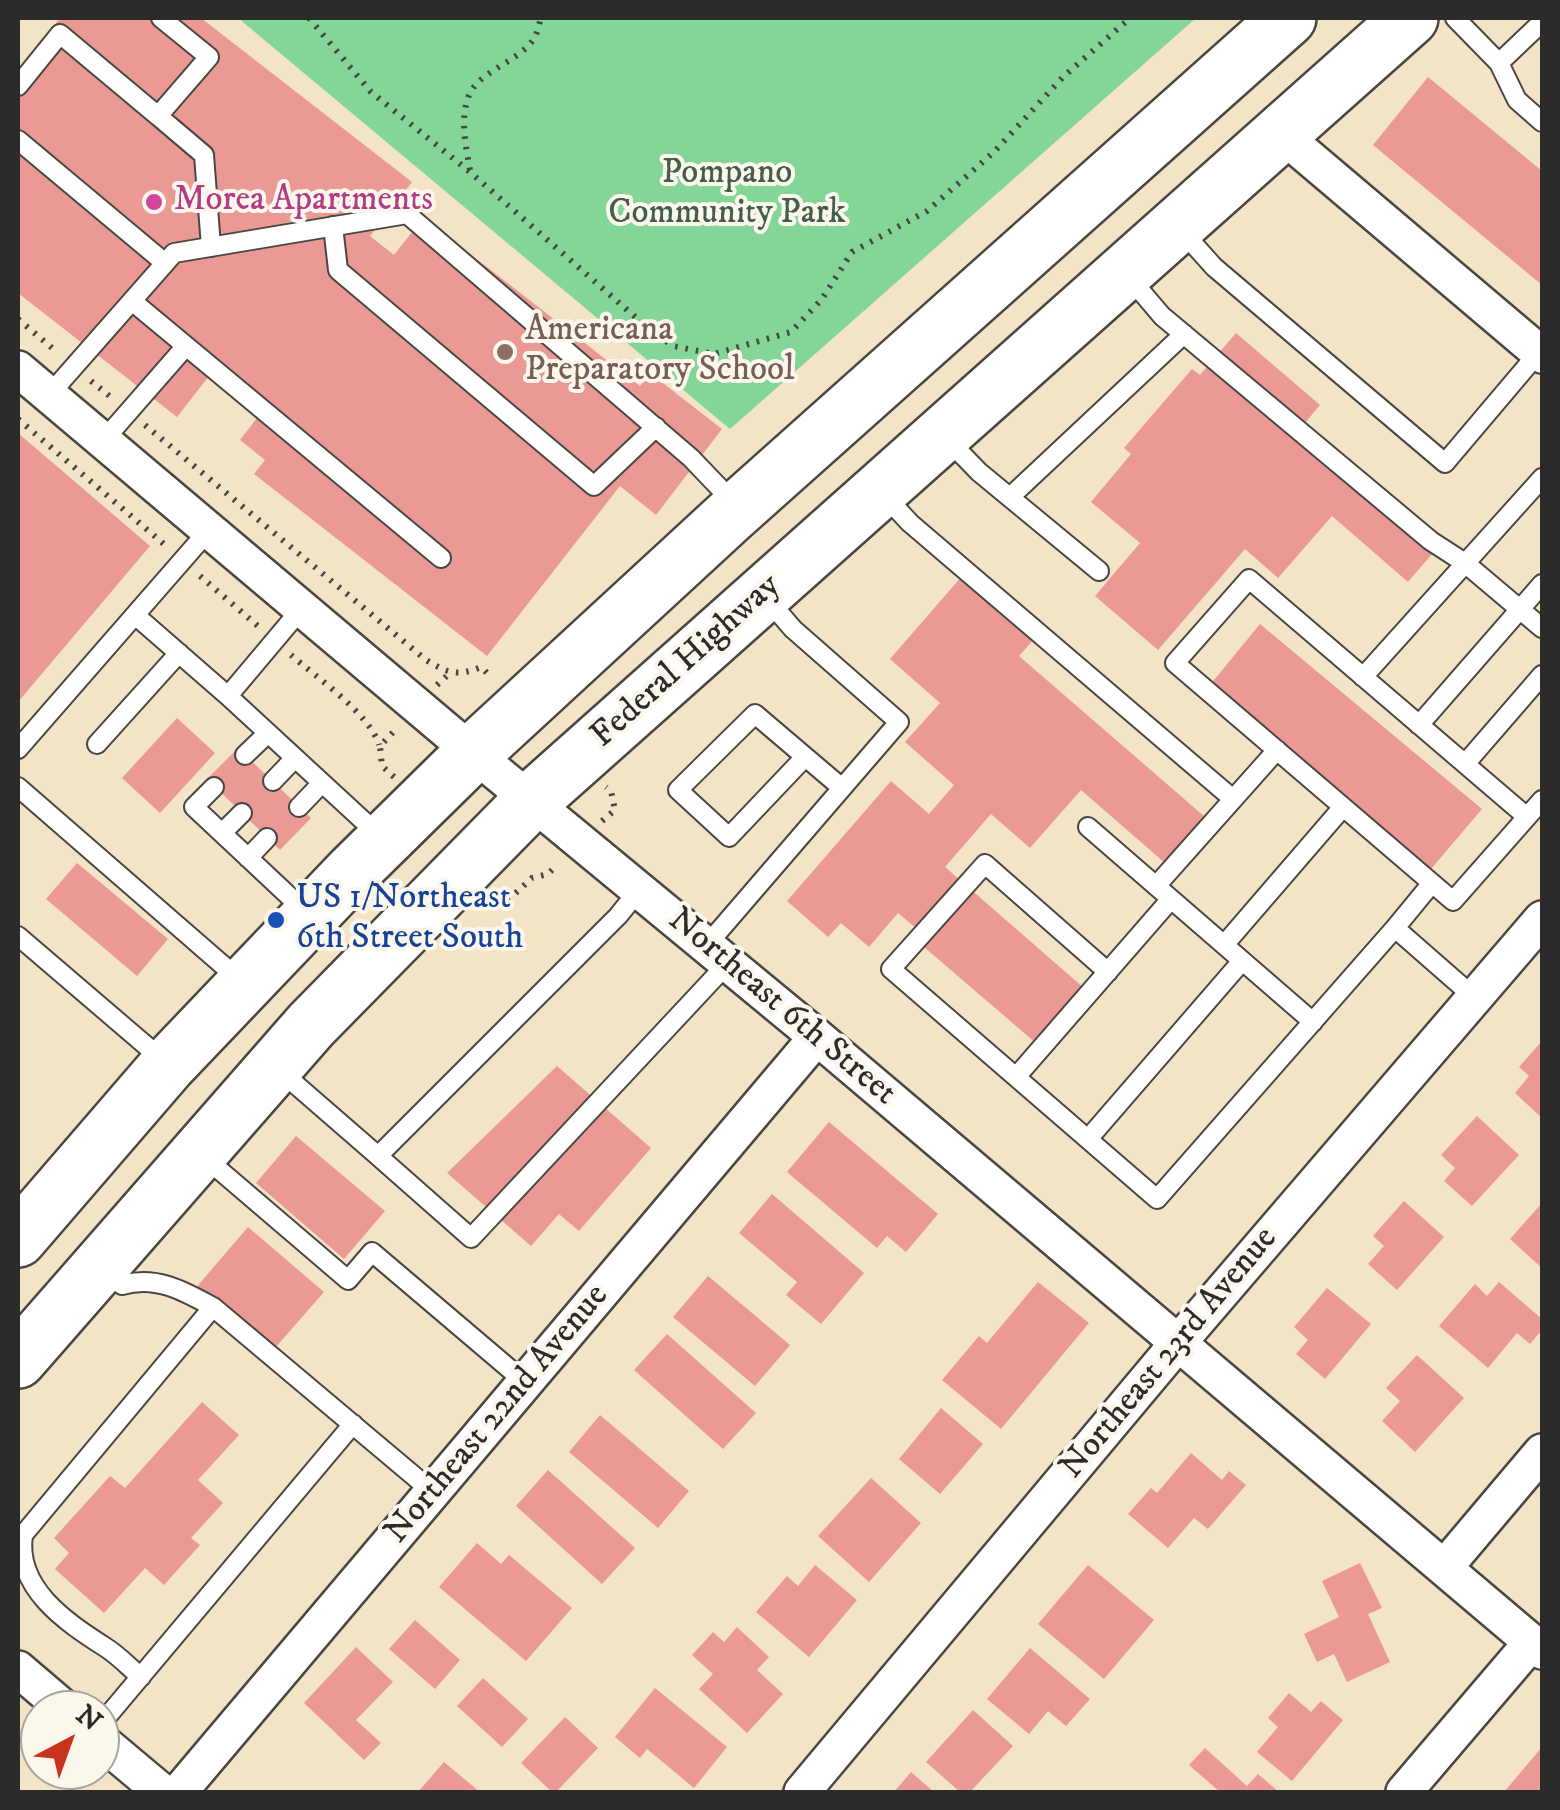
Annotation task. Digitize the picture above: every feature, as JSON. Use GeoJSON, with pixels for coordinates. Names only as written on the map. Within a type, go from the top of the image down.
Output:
{"type":"FeatureCollection","features":[{"type":"Feature","properties":{"kind":"main road"},"geometry":{"type":"LineString","coordinates":[[18,1239],[168,1065],[310,915],[474,753],[739,508],[1288,18]]}},
{"type":"Feature","properties":{"kind":"main road","name":"Federal Highway"},"geometry":{"type":"LineString","coordinates":[[18,1360],[275,1066],[531,801],[1410,18]]}},
{"type":"Feature","properties":{"kind":"street"},"geometry":{"type":"LineString","coordinates":[[1280,134],[1541,353]]}},
{"type":"Feature","properties":{"kind":"street","name":"Northeast 6th Street"},"geometry":{"type":"LineString","coordinates":[[18,369],[1537,1646]]}},
{"type":"Feature","properties":{"kind":"street","name":"Northeast 23rd Avenue"},"geometry":{"type":"LineString","coordinates":[[802,1792],[1178,1342],[1542,920]]}},
{"type":"Feature","properties":{"kind":"street","name":"Northeast 22nd Avenue"},"geometry":{"type":"LineString","coordinates":[[179,1792],[817,1037]]}},
{"type":"Feature","properties":{"kind":"street"},"geometry":{"type":"LineString","coordinates":[[1444,1568],[1542,1452]]}},
{"type":"Feature","properties":{"kind":"street"},"geometry":{"type":"LineString","coordinates":[[1404,1792],[1537,1646]]}},
{"type":"Feature","properties":{"kind":"street"},"geometry":{"type":"LineString","coordinates":[[18,1669],[43,1690]]}},
{"type":"Feature","properties":{"kind":"street"},"geometry":{"type":"LineString","coordinates":[[120,1757],[162,1792]]}},
{"type":"Feature","properties":{"kind":"lane"},"geometry":{"type":"LineString","coordinates":[[158,116],[209,57],[161,18]]}},
{"type":"Feature","properties":{"kind":"lane"},"geometry":{"type":"LineString","coordinates":[[1455,18],[1498,63],[1517,100],[1542,122]]}},
{"type":"Feature","properties":{"kind":"lane"},"geometry":{"type":"LineString","coordinates":[[1498,63],[1542,22]]}},
{"type":"Feature","properties":{"kind":"lane"},"geometry":{"type":"LineString","coordinates":[[18,86],[60,34],[204,155],[211,247]]}},
{"type":"Feature","properties":{"kind":"lane"},"geometry":{"type":"LineString","coordinates":[[18,140],[165,263]]}},
{"type":"Feature","properties":{"kind":"lane"},"geometry":{"type":"LineString","coordinates":[[48,395],[174,253],[408,214],[691,458],[739,508]]}},
{"type":"Feature","properties":{"kind":"lane"},"geometry":{"type":"LineString","coordinates":[[1177,225],[1214,266],[1445,463],[1541,353]]}},
{"type":"Feature","properties":{"kind":"lane"},"geometry":{"type":"LineString","coordinates":[[333,226],[338,270],[594,486],[656,428]]}},
{"type":"Feature","properties":{"kind":"lane"},"geometry":{"type":"LineString","coordinates":[[1124,272],[1162,316],[1431,541],[1465,563],[1542,628]]}},
{"type":"Feature","properties":{"kind":"lane"},"geometry":{"type":"LineString","coordinates":[[132,301],[441,558]]}},
{"type":"Feature","properties":{"kind":"lane"},"geometry":{"type":"LineString","coordinates":[[1010,497],[1184,334]]}},
{"type":"Feature","properties":{"kind":"lane"},"geometry":{"type":"LineString","coordinates":[[103,441],[186,346]]}},
{"type":"Feature","properties":{"kind":"lane"},"geometry":{"type":"LineString","coordinates":[[942,434],[980,472],[1098,571]]}},
{"type":"Feature","properties":{"kind":"lane"},"geometry":{"type":"LineString","coordinates":[[1363,677],[1542,478]]}},
{"type":"Feature","properties":{"kind":"lane"},"geometry":{"type":"LineString","coordinates":[[880,490],[925,535],[1233,799]]}},
{"type":"Feature","properties":{"kind":"lane"},"geometry":{"type":"LineString","coordinates":[[18,749],[208,530]]}},
{"type":"Feature","properties":{"kind":"lane"},"geometry":{"type":"LineString","coordinates":[[1527,817],[1250,579],[1175,663],[1454,902],[1542,800]]}},
{"type":"Feature","properties":{"kind":"lane"},"geometry":{"type":"LineString","coordinates":[[1419,725],[1542,584]]}},
{"type":"Feature","properties":{"kind":"lane"},"geometry":{"type":"LineString","coordinates":[[275,1066],[471,1238],[717,954],[842,788],[899,722],[793,629],[763,594]]}},
{"type":"Feature","properties":{"kind":"lane"},"geometry":{"type":"LineString","coordinates":[[228,696],[302,608]]}},
{"type":"Feature","properties":{"kind":"lane"},"geometry":{"type":"LineString","coordinates":[[135,614],[384,840]]}},
{"type":"Feature","properties":{"kind":"lane"},"geometry":{"type":"LineString","coordinates":[[97,744],[179,654]]}},
{"type":"Feature","properties":{"kind":"lane"},"geometry":{"type":"LineString","coordinates":[[1466,764],[1542,675]]}},
{"type":"Feature","properties":{"kind":"lane"},"geometry":{"type":"LineString","coordinates":[[805,757],[729,837],[678,790],[754,714],[842,788]]}},
{"type":"Feature","properties":{"kind":"lane"},"geometry":{"type":"LineString","coordinates":[[245,755],[268,733]]}},
{"type":"Feature","properties":{"kind":"lane"},"geometry":{"type":"LineString","coordinates":[[1156,886],[1277,750]]}},
{"type":"Feature","properties":{"kind":"lane"},"geometry":{"type":"LineString","coordinates":[[273,781],[295,758]]}},
{"type":"Feature","properties":{"kind":"lane"},"geometry":{"type":"LineString","coordinates":[[299,806],[322,783]]}},
{"type":"Feature","properties":{"kind":"lane"},"geometry":{"type":"LineString","coordinates":[[214,786],[194,807],[310,915]]}},
{"type":"Feature","properties":{"kind":"lane"},"geometry":{"type":"LineString","coordinates":[[18,788],[245,984]]}},
{"type":"Feature","properties":{"kind":"lane"},"geometry":{"type":"LineString","coordinates":[[1224,946],[1343,807]]}},
{"type":"Feature","properties":{"kind":"lane"},"geometry":{"type":"LineString","coordinates":[[222,833],[242,813]]}},
{"type":"Feature","properties":{"kind":"lane"},"geometry":{"type":"LineString","coordinates":[[1088,827],[1312,1022]]}},
{"type":"Feature","properties":{"kind":"lane"},"geometry":{"type":"LineString","coordinates":[[248,858],[268,838]]}},
{"type":"Feature","properties":{"kind":"lane"},"geometry":{"type":"LineString","coordinates":[[1108,972],[985,864],[892,969],[1158,1200],[1432,883]]}},
{"type":"Feature","properties":{"kind":"lane"},"geometry":{"type":"LineString","coordinates":[[378,1156],[618,916],[639,890]]}},
{"type":"Feature","properties":{"kind":"lane"},"geometry":{"type":"LineString","coordinates":[[1016,1077],[1171,900]]}},
{"type":"Feature","properties":{"kind":"lane"},"geometry":{"type":"LineString","coordinates":[[1394,928],[1475,998]]}},
{"type":"Feature","properties":{"kind":"lane"},"geometry":{"type":"LineString","coordinates":[[18,936],[168,1065]]}},
{"type":"Feature","properties":{"kind":"lane"},"geometry":{"type":"LineString","coordinates":[[1088,1139],[1242,961]]}},
{"type":"Feature","properties":{"kind":"lane"},"geometry":{"type":"LineString","coordinates":[[199,1152],[348,1280],[372,1252],[525,1382]]}},
{"type":"Feature","properties":{"kind":"lane"},"geometry":{"type":"LineString","coordinates":[[99,1266],[122,1284],[135,1281],[169,1285],[213,1307],[433,1492]]}},
{"type":"Feature","properties":{"kind":"lane"},"geometry":{"type":"LineString","coordinates":[[141,1677],[49,1605],[30,1578],[20,1551],[23,1535],[213,1307]]}},
{"type":"Feature","properties":{"kind":"lane"},"geometry":{"type":"LineString","coordinates":[[120,1702],[353,1424]]}},
{"type":"Feature","properties":{"kind":"path"},"geometry":{"type":"LineString","coordinates":[[309,18],[371,92],[673,346],[714,354],[791,332],[822,299],[852,252],[927,211],[994,152],[1063,77],[1130,18]]}},
{"type":"Feature","properties":{"kind":"path"},"geometry":{"type":"LineString","coordinates":[[470,172],[464,133],[468,96],[534,40],[541,18]]}},
{"type":"Feature","properties":{"kind":"path"},"geometry":{"type":"LineString","coordinates":[[18,318],[426,660],[450,673]]}},
{"type":"Feature","properties":{"kind":"green space","name":"Pompano Community Park"},"geometry":{"type":"Polygon","coordinates":[[[238,18],[1196,18],[730,429],[238,18]]]}},
{"type":"Feature","properties":{"kind":"building"},"geometry":{"type":"Polygon","coordinates":[[[60,18],[201,18],[412,182],[370,236],[394,255],[416,227],[430,239],[438,229],[640,386],[650,373],[722,429],[656,515],[620,486],[487,656],[254,474],[265,460],[240,440],[263,410],[213,371],[177,417],[18,293],[18,71],[60,18]]]}},
{"type":"Feature","properties":{"kind":"building"},"geometry":{"type":"Polygon","coordinates":[[[1428,77],[1542,171],[1542,285],[1373,145],[1428,77]]]}},
{"type":"Feature","properties":{"kind":"building"},"geometry":{"type":"Polygon","coordinates":[[[1236,333],[1320,405],[1294,436],[1432,554],[1408,582],[1332,516],[1278,578],[1245,549],[1158,650],[1095,596],[1140,543],[1091,502],[1131,454],[1124,448],[1192,369],[1200,375],[1236,333]]]}},
{"type":"Feature","properties":{"kind":"building"},"geometry":{"type":"Polygon","coordinates":[[[18,433],[150,546],[18,702],[18,433]]]}},
{"type":"Feature","properties":{"kind":"building"},"geometry":{"type":"Polygon","coordinates":[[[963,575],[1035,638],[1019,656],[1205,817],[1165,863],[1081,790],[1030,848],[991,814],[945,867],[1092,995],[1044,1050],[924,947],[930,940],[898,913],[869,947],[841,923],[828,937],[787,901],[891,781],[929,814],[954,785],[905,742],[940,703],[890,659],[963,575]]]}},
{"type":"Feature","properties":{"kind":"building"},"geometry":{"type":"Polygon","coordinates":[[[1260,624],[1482,809],[1431,869],[1210,685],[1260,624]]]}},
{"type":"Feature","properties":{"kind":"building"},"geometry":{"type":"Polygon","coordinates":[[[177,718],[215,753],[160,813],[122,778],[177,718]]]}},
{"type":"Feature","properties":{"kind":"building"},"geometry":{"type":"Polygon","coordinates":[[[238,748],[311,818],[280,850],[207,779],[238,748]]]}},
{"type":"Feature","properties":{"kind":"building"},"geometry":{"type":"Polygon","coordinates":[[[77,863],[168,939],[137,976],[46,899],[77,863]]]}},
{"type":"Feature","properties":{"kind":"building"},"geometry":{"type":"Polygon","coordinates":[[[1542,1041],[1542,1118],[1515,1093],[1529,1076],[1519,1067],[1542,1041]]]}},
{"type":"Feature","properties":{"kind":"building"},"geometry":{"type":"Polygon","coordinates":[[[557,1066],[651,1148],[579,1231],[559,1214],[531,1246],[447,1173],[557,1066]]]}},
{"type":"Feature","properties":{"kind":"building"},"geometry":{"type":"Polygon","coordinates":[[[1477,1116],[1519,1155],[1472,1206],[1444,1181],[1455,1168],[1441,1155],[1477,1116]]]}},
{"type":"Feature","properties":{"kind":"building"},"geometry":{"type":"Polygon","coordinates":[[[829,1122],[938,1214],[906,1252],[887,1236],[877,1248],[787,1172],[829,1122]]]}},
{"type":"Feature","properties":{"kind":"building"},"geometry":{"type":"Polygon","coordinates":[[[296,1136],[385,1211],[344,1259],[256,1183],[296,1136]]]}},
{"type":"Feature","properties":{"kind":"building"},"geometry":{"type":"Polygon","coordinates":[[[772,1194],[864,1273],[821,1324],[786,1295],[797,1282],[739,1233],[772,1194]]]}},
{"type":"Feature","properties":{"kind":"building"},"geometry":{"type":"Polygon","coordinates":[[[1404,1201],[1444,1237],[1397,1290],[1368,1264],[1384,1246],[1373,1236],[1404,1201]]]}},
{"type":"Feature","properties":{"kind":"building"},"geometry":{"type":"Polygon","coordinates":[[[1542,1203],[1542,1268],[1510,1239],[1542,1203]]]}},
{"type":"Feature","properties":{"kind":"building"},"geometry":{"type":"Polygon","coordinates":[[[248,1227],[324,1292],[269,1355],[194,1290],[248,1227]]]}},
{"type":"Feature","properties":{"kind":"building"},"geometry":{"type":"Polygon","coordinates":[[[708,1276],[790,1345],[755,1386],[673,1317],[708,1276]]]}},
{"type":"Feature","properties":{"kind":"building"},"geometry":{"type":"Polygon","coordinates":[[[1038,1282],[1089,1323],[1001,1429],[942,1380],[979,1336],[987,1343],[1038,1282]]]}},
{"type":"Feature","properties":{"kind":"building"},"geometry":{"type":"Polygon","coordinates":[[[1499,1282],[1542,1319],[1542,1330],[1530,1344],[1517,1333],[1488,1368],[1439,1326],[1475,1284],[1487,1296],[1499,1282]]]}},
{"type":"Feature","properties":{"kind":"building"},"geometry":{"type":"Polygon","coordinates":[[[1327,1288],[1371,1324],[1325,1379],[1296,1354],[1308,1340],[1294,1327],[1327,1288]]]}},
{"type":"Feature","properties":{"kind":"building"},"geometry":{"type":"Polygon","coordinates":[[[667,1334],[756,1413],[723,1449],[634,1370],[667,1334]]]}},
{"type":"Feature","properties":{"kind":"building"},"geometry":{"type":"Polygon","coordinates":[[[1417,1355],[1464,1398],[1415,1452],[1382,1421],[1400,1401],[1386,1388],[1417,1355]]]}},
{"type":"Feature","properties":{"kind":"building"},"geometry":{"type":"Polygon","coordinates":[[[202,1402],[239,1435],[198,1480],[223,1503],[191,1538],[200,1545],[164,1585],[145,1568],[104,1613],[55,1569],[69,1553],[54,1538],[110,1476],[125,1488],[202,1402]]]}},
{"type":"Feature","properties":{"kind":"building"},"geometry":{"type":"Polygon","coordinates":[[[941,1408],[983,1444],[940,1494],[899,1459],[941,1408]]]}},
{"type":"Feature","properties":{"kind":"building"},"geometry":{"type":"Polygon","coordinates":[[[600,1415],[689,1491],[658,1528],[569,1452],[600,1415]]]}},
{"type":"Feature","properties":{"kind":"building"},"geometry":{"type":"Polygon","coordinates":[[[1191,1453],[1222,1480],[1229,1471],[1246,1485],[1208,1529],[1194,1518],[1168,1548],[1128,1514],[1151,1488],[1157,1493],[1191,1453]]]}},
{"type":"Feature","properties":{"kind":"building"},"geometry":{"type":"Polygon","coordinates":[[[548,1470],[635,1548],[602,1584],[516,1506],[548,1470]]]}},
{"type":"Feature","properties":{"kind":"building"},"geometry":{"type":"Polygon","coordinates":[[[871,1478],[921,1523],[869,1582],[818,1536],[871,1478]]]}},
{"type":"Feature","properties":{"kind":"building"},"geometry":{"type":"Polygon","coordinates":[[[477,1543],[501,1564],[509,1555],[572,1608],[526,1661],[439,1587],[477,1543]]]}},
{"type":"Feature","properties":{"kind":"building"},"geometry":{"type":"Polygon","coordinates":[[[1360,1563],[1382,1608],[1368,1614],[1390,1662],[1347,1682],[1334,1654],[1317,1662],[1304,1634],[1339,1617],[1322,1581],[1360,1563]]]}},
{"type":"Feature","properties":{"kind":"building"},"geometry":{"type":"Polygon","coordinates":[[[815,1565],[857,1600],[809,1657],[756,1612],[787,1576],[798,1586],[815,1565]]]}},
{"type":"Feature","properties":{"kind":"building"},"geometry":{"type":"Polygon","coordinates":[[[1088,1565],[1154,1620],[1104,1679],[1038,1624],[1088,1565]]]}},
{"type":"Feature","properties":{"kind":"building"},"geometry":{"type":"Polygon","coordinates":[[[415,1620],[460,1660],[435,1689],[389,1649],[415,1620]]]}},
{"type":"Feature","properties":{"kind":"building"},"geometry":{"type":"Polygon","coordinates":[[[737,1627],[769,1657],[757,1670],[783,1694],[747,1733],[699,1689],[713,1674],[692,1655],[713,1632],[724,1642],[737,1627]]]}},
{"type":"Feature","properties":{"kind":"building"},"geometry":{"type":"Polygon","coordinates":[[[356,1647],[393,1682],[356,1720],[381,1743],[364,1760],[304,1703],[356,1647]]]}},
{"type":"Feature","properties":{"kind":"building"},"geometry":{"type":"Polygon","coordinates":[[[1030,1648],[1090,1699],[1066,1726],[1048,1711],[1029,1734],[987,1699],[1030,1648]]]}},
{"type":"Feature","properties":{"kind":"building"},"geometry":{"type":"Polygon","coordinates":[[[483,1678],[528,1719],[502,1747],[457,1706],[483,1678]]]}},
{"type":"Feature","properties":{"kind":"building"},"geometry":{"type":"Polygon","coordinates":[[[655,1688],[727,1747],[694,1788],[647,1749],[640,1758],[615,1737],[655,1688]]]}},
{"type":"Feature","properties":{"kind":"building"},"geometry":{"type":"Polygon","coordinates":[[[1289,1693],[1311,1712],[1321,1701],[1343,1720],[1292,1781],[1257,1752],[1278,1727],[1268,1718],[1289,1693]]]}},
{"type":"Feature","properties":{"kind":"building"},"geometry":{"type":"Polygon","coordinates":[[[973,1710],[1013,1746],[970,1792],[960,1792],[926,1762],[973,1710]]]}},
{"type":"Feature","properties":{"kind":"building"},"geometry":{"type":"Polygon","coordinates":[[[565,1717],[598,1748],[552,1792],[521,1763],[565,1717]]]}},
{"type":"Feature","properties":{"kind":"building"},"geometry":{"type":"Polygon","coordinates":[[[1542,1747],[1542,1792],[1504,1792],[1542,1747]]]}},
{"type":"Feature","properties":{"kind":"building"},"geometry":{"type":"Polygon","coordinates":[[[1205,1748],[1247,1786],[1258,1774],[1279,1792],[1220,1792],[1189,1765],[1205,1748]]]}},
{"type":"Feature","properties":{"kind":"building"},"geometry":{"type":"Polygon","coordinates":[[[444,1762],[480,1792],[418,1792],[444,1762]]]}},
{"type":"Feature","properties":{"kind":"building"},"geometry":{"type":"Polygon","coordinates":[[[911,1772],[934,1792],[894,1792],[911,1772]]]}},
{"type":"Feature","properties":{"kind":"place","name":"Morea Apartments"},"geometry":{"type":"Point","coordinates":[154,202]}},
{"type":"Feature","properties":{"kind":"place","name":"Americana Preparatory School"},"geometry":{"type":"Point","coordinates":[505,352]}},
{"type":"Feature","properties":{"kind":"place","name":"US 1/Northeast 6th Street South"},"geometry":{"type":"Point","coordinates":[276,920]}}]}
